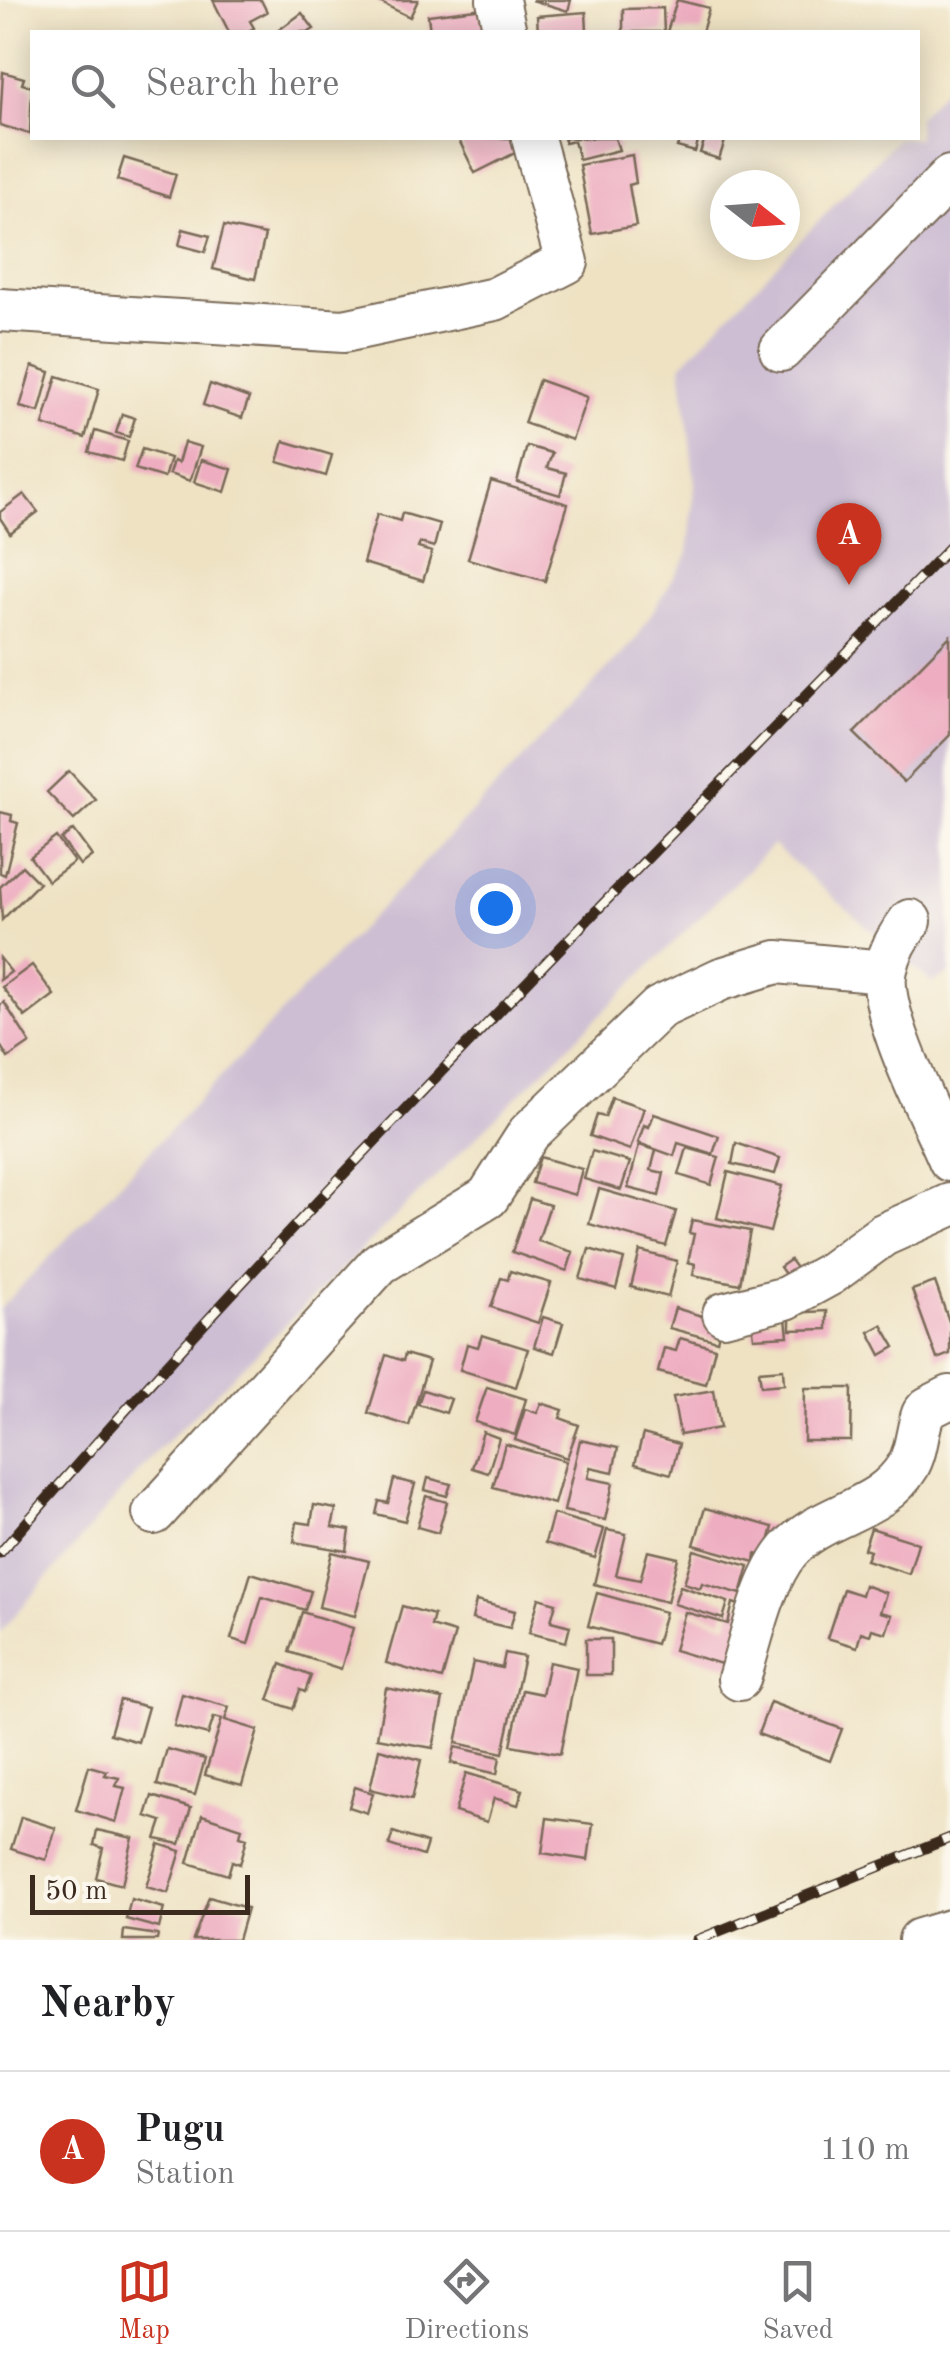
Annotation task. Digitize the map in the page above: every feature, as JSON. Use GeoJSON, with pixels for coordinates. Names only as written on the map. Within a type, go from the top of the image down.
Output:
{"type":"FeatureCollection","features":[{"type":"Feature","properties":{"kind":"street"},"geometry":{"type":"LineString","coordinates":[[498,0],[504,30]]}},
{"type":"Feature","properties":{"kind":"street"},"geometry":{"type":"LineString","coordinates":[[0,310],[344,331],[495,299],[567,262],[534,140]]}},
{"type":"Feature","properties":{"kind":"street"},"geometry":{"type":"LineString","coordinates":[[781,350],[950,177]]}},
{"type":"Feature","properties":{"kind":"street"},"geometry":{"type":"LineString","coordinates":[[910,921],[895,942],[885,972],[886,1005],[950,1160]]}},
{"type":"Feature","properties":{"kind":"street"},"geometry":{"type":"LineString","coordinates":[[154,1513],[380,1263],[488,1197],[529,1133],[659,1008],[721,979],[777,962],[885,972]]}},
{"type":"Feature","properties":{"kind":"street"},"geometry":{"type":"LineString","coordinates":[[724,1314],[786,1298],[830,1274],[884,1235],[950,1205]]}},
{"type":"Feature","properties":{"kind":"street"},"geometry":{"type":"LineString","coordinates":[[738,1679],[772,1576],[786,1554],[801,1537],[880,1496],[906,1468],[923,1414],[950,1397]]}},
{"type":"Feature","properties":{"kind":"street"},"geometry":{"type":"LineString","coordinates":[[920,1940],[950,1931]]}},
{"type":"Feature","properties":{"kind":"shaded area"},"geometry":{"type":"Polygon","coordinates":[[[950,83],[950,973],[932,983],[773,845],[153,1455],[0,1633],[0,1309],[636,639],[688,554],[695,485],[681,365],[781,260],[800,260],[800,241],[896,140],[920,140],[920,115],[950,83]]]}},
{"type":"Feature","properties":{"kind":"building"},"geometry":{"type":"Polygon","coordinates":[[[213,0],[261,0],[267,12],[250,21],[254,28],[228,30],[213,0]]]}},
{"type":"Feature","properties":{"kind":"building"},"geometry":{"type":"Polygon","coordinates":[[[375,0],[418,0],[410,17],[375,0]]]}},
{"type":"Feature","properties":{"kind":"building"},"geometry":{"type":"Polygon","coordinates":[[[532,0],[571,0],[568,11],[532,0]]]}},
{"type":"Feature","properties":{"kind":"building"},"geometry":{"type":"Polygon","coordinates":[[[677,0],[709,8],[703,30],[668,30],[677,0]]]}},
{"type":"Feature","properties":{"kind":"building"},"geometry":{"type":"Polygon","coordinates":[[[484,8],[487,30],[430,30],[428,15],[484,8]]]}},
{"type":"Feature","properties":{"kind":"building"},"geometry":{"type":"Polygon","coordinates":[[[663,8],[664,30],[623,30],[623,9],[663,8]]]}},
{"type":"Feature","properties":{"kind":"building"},"geometry":{"type":"Polygon","coordinates":[[[586,12],[587,30],[538,30],[537,16],[586,12]]]}},
{"type":"Feature","properties":{"kind":"building"},"geometry":{"type":"Polygon","coordinates":[[[302,13],[314,29],[312,30],[279,30],[302,13]]]}},
{"type":"Feature","properties":{"kind":"building"},"geometry":{"type":"Polygon","coordinates":[[[3,72],[24,78],[22,84],[30,86],[30,134],[0,125],[3,72]]]}},
{"type":"Feature","properties":{"kind":"building"},"geometry":{"type":"Polygon","coordinates":[[[459,140],[525,140],[523,149],[475,173],[459,140]]]}},
{"type":"Feature","properties":{"kind":"building"},"geometry":{"type":"Polygon","coordinates":[[[564,140],[616,140],[619,150],[579,160],[574,141],[564,140]]]}},
{"type":"Feature","properties":{"kind":"building"},"geometry":{"type":"Polygon","coordinates":[[[679,140],[698,140],[695,152],[677,147],[679,140]]]}},
{"type":"Feature","properties":{"kind":"building"},"geometry":{"type":"Polygon","coordinates":[[[704,140],[725,140],[719,159],[700,153],[704,140]]]}},
{"type":"Feature","properties":{"kind":"building"},"geometry":{"type":"Polygon","coordinates":[[[632,155],[636,183],[629,185],[636,226],[592,234],[579,165],[632,155]]]}},
{"type":"Feature","properties":{"kind":"building"},"geometry":{"type":"Polygon","coordinates":[[[124,158],[176,174],[169,197],[117,180],[124,158]]]}},
{"type":"Feature","properties":{"kind":"building"},"geometry":{"type":"Polygon","coordinates":[[[224,226],[265,235],[255,279],[213,269],[224,226]]]}},
{"type":"Feature","properties":{"kind":"building"},"geometry":{"type":"Polygon","coordinates":[[[183,229],[210,236],[205,252],[179,245],[183,229]]]}},
{"type":"Feature","properties":{"kind":"building"},"geometry":{"type":"Polygon","coordinates":[[[32,366],[50,372],[39,412],[20,407],[32,366]]]}},
{"type":"Feature","properties":{"kind":"building"},"geometry":{"type":"Polygon","coordinates":[[[57,376],[99,389],[85,438],[43,425],[57,376]]]}},
{"type":"Feature","properties":{"kind":"building"},"geometry":{"type":"Polygon","coordinates":[[[539,380],[587,397],[572,440],[524,423],[539,380]]]}},
{"type":"Feature","properties":{"kind":"building"},"geometry":{"type":"Polygon","coordinates":[[[210,384],[249,398],[242,418],[203,405],[210,384]]]}},
{"type":"Feature","properties":{"kind":"building"},"geometry":{"type":"Polygon","coordinates":[[[122,414],[135,418],[129,437],[116,433],[122,414]]]}},
{"type":"Feature","properties":{"kind":"building"},"geometry":{"type":"Polygon","coordinates":[[[95,431],[128,441],[122,461],[89,452],[95,431]]]}},
{"type":"Feature","properties":{"kind":"building"},"geometry":{"type":"Polygon","coordinates":[[[284,441],[332,455],[326,476],[278,462],[284,441]]]}},
{"type":"Feature","properties":{"kind":"building"},"geometry":{"type":"Polygon","coordinates":[[[184,442],[201,447],[190,481],[169,474],[173,461],[178,463],[184,442]]]}},
{"type":"Feature","properties":{"kind":"building"},"geometry":{"type":"Polygon","coordinates":[[[527,446],[552,453],[547,468],[566,473],[560,495],[517,482],[527,446]]]}},
{"type":"Feature","properties":{"kind":"building"},"geometry":{"type":"Polygon","coordinates":[[[142,449],[170,458],[164,478],[135,469],[142,449]]]}},
{"type":"Feature","properties":{"kind":"building"},"geometry":{"type":"Polygon","coordinates":[[[201,460],[232,469],[225,492],[194,482],[201,460]]]}},
{"type":"Feature","properties":{"kind":"building"},"geometry":{"type":"Polygon","coordinates":[[[491,481],[568,504],[545,581],[468,559],[491,481]]]}},
{"type":"Feature","properties":{"kind":"building"},"geometry":{"type":"Polygon","coordinates":[[[24,494],[38,512],[10,533],[0,512],[24,494]]]}},
{"type":"Feature","properties":{"kind":"building"},"geometry":{"type":"Polygon","coordinates":[[[402,513],[440,524],[434,547],[420,543],[418,548],[432,552],[423,581],[363,563],[377,514],[400,521],[402,513]]]}},
{"type":"Feature","properties":{"kind":"building"},"geometry":{"type":"Polygon","coordinates":[[[950,636],[950,735],[904,782],[854,733],[950,636]]]}},
{"type":"Feature","properties":{"kind":"building"},"geometry":{"type":"Polygon","coordinates":[[[69,771],[96,800],[74,820],[47,792],[69,771]]]}},
{"type":"Feature","properties":{"kind":"building"},"geometry":{"type":"Polygon","coordinates":[[[0,812],[12,815],[11,821],[18,823],[5,875],[0,873],[0,812]]]}},
{"type":"Feature","properties":{"kind":"building"},"geometry":{"type":"Polygon","coordinates":[[[73,830],[92,856],[80,865],[61,839],[73,830]]]}},
{"type":"Feature","properties":{"kind":"building"},"geometry":{"type":"Polygon","coordinates":[[[56,837],[74,862],[48,881],[30,857],[56,837]]]}},
{"type":"Feature","properties":{"kind":"building"},"geometry":{"type":"Polygon","coordinates":[[[22,866],[39,883],[2,920],[0,887],[22,866]]]}},
{"type":"Feature","properties":{"kind":"building"},"geometry":{"type":"Polygon","coordinates":[[[0,958],[11,972],[0,980],[0,958]]]}},
{"type":"Feature","properties":{"kind":"building"},"geometry":{"type":"Polygon","coordinates":[[[32,965],[54,995],[25,1017],[2,987],[32,965]]]}},
{"type":"Feature","properties":{"kind":"building"},"geometry":{"type":"Polygon","coordinates":[[[4,1002],[30,1043],[8,1058],[0,1045],[0,1005],[4,1002]]]}},
{"type":"Feature","properties":{"kind":"building"},"geometry":{"type":"Polygon","coordinates":[[[612,1097],[644,1108],[630,1150],[590,1136],[597,1115],[605,1117],[612,1097]]]}},
{"type":"Feature","properties":{"kind":"building"},"geometry":{"type":"Polygon","coordinates":[[[654,1114],[719,1136],[713,1154],[678,1143],[674,1156],[638,1143],[644,1125],[649,1127],[654,1114]]]}},
{"type":"Feature","properties":{"kind":"building"},"geometry":{"type":"Polygon","coordinates":[[[736,1143],[780,1158],[775,1174],[732,1164],[736,1143]]]}},
{"type":"Feature","properties":{"kind":"building"},"geometry":{"type":"Polygon","coordinates":[[[639,1145],[656,1150],[651,1170],[664,1173],[659,1196],[628,1188],[639,1145]]]}},
{"type":"Feature","properties":{"kind":"building"},"geometry":{"type":"Polygon","coordinates":[[[687,1148],[719,1157],[711,1185],[679,1175],[687,1148]]]}},
{"type":"Feature","properties":{"kind":"building"},"geometry":{"type":"Polygon","coordinates":[[[592,1151],[630,1162],[621,1190],[584,1179],[592,1151]]]}},
{"type":"Feature","properties":{"kind":"building"},"geometry":{"type":"Polygon","coordinates":[[[540,1157],[582,1169],[575,1195],[532,1183],[540,1157]]]}},
{"type":"Feature","properties":{"kind":"building"},"geometry":{"type":"Polygon","coordinates":[[[728,1172],[782,1186],[770,1232],[717,1218],[728,1172]]]}},
{"type":"Feature","properties":{"kind":"building"},"geometry":{"type":"Polygon","coordinates":[[[599,1189],[676,1211],[666,1246],[589,1224],[599,1189]]]}},
{"type":"Feature","properties":{"kind":"building"},"geometry":{"type":"Polygon","coordinates":[[[530,1199],[550,1205],[538,1241],[573,1252],[567,1271],[512,1252],[530,1199]]]}},
{"type":"Feature","properties":{"kind":"building"},"geometry":{"type":"Polygon","coordinates":[[[692,1220],[750,1231],[740,1284],[693,1275],[695,1264],[688,1262],[694,1234],[689,1233],[692,1220]]]}},
{"type":"Feature","properties":{"kind":"building"},"geometry":{"type":"Polygon","coordinates":[[[589,1249],[624,1259],[616,1289],[580,1279],[589,1249]]]}},
{"type":"Feature","properties":{"kind":"building"},"geometry":{"type":"Polygon","coordinates":[[[640,1251],[677,1261],[668,1297],[631,1287],[640,1251]]]}},
{"type":"Feature","properties":{"kind":"building"},"geometry":{"type":"Polygon","coordinates":[[[790,1260],[804,1279],[794,1287],[780,1267],[790,1260]]]}},
{"type":"Feature","properties":{"kind":"building"},"geometry":{"type":"Polygon","coordinates":[[[510,1271],[551,1283],[538,1323],[491,1307],[501,1278],[508,1280],[510,1271]]]}},
{"type":"Feature","properties":{"kind":"building"},"geometry":{"type":"Polygon","coordinates":[[[935,1282],[950,1324],[950,1354],[937,1359],[912,1290],[935,1282]]]}},
{"type":"Feature","properties":{"kind":"building"},"geometry":{"type":"Polygon","coordinates":[[[675,1308],[722,1322],[717,1341],[669,1328],[675,1308]]]}},
{"type":"Feature","properties":{"kind":"building"},"geometry":{"type":"Polygon","coordinates":[[[827,1311],[827,1329],[790,1330],[790,1313],[827,1311]]]}},
{"type":"Feature","properties":{"kind":"building"},"geometry":{"type":"Polygon","coordinates":[[[543,1317],[563,1323],[554,1353],[534,1347],[543,1317]]]}},
{"type":"Feature","properties":{"kind":"building"},"geometry":{"type":"Polygon","coordinates":[[[786,1319],[788,1336],[754,1338],[752,1322],[786,1319]]]}},
{"type":"Feature","properties":{"kind":"building"},"geometry":{"type":"Polygon","coordinates":[[[882,1325],[895,1347],[881,1355],[869,1332],[882,1325]]]}},
{"type":"Feature","properties":{"kind":"building"},"geometry":{"type":"Polygon","coordinates":[[[482,1335],[528,1349],[516,1387],[460,1370],[467,1344],[478,1347],[482,1335]]]}},
{"type":"Feature","properties":{"kind":"building"},"geometry":{"type":"Polygon","coordinates":[[[680,1338],[715,1348],[706,1384],[658,1372],[664,1348],[676,1351],[680,1338]]]}},
{"type":"Feature","properties":{"kind":"building"},"geometry":{"type":"Polygon","coordinates":[[[405,1354],[429,1361],[409,1426],[368,1413],[386,1355],[403,1361],[405,1354]]]}},
{"type":"Feature","properties":{"kind":"building"},"geometry":{"type":"Polygon","coordinates":[[[783,1369],[784,1384],[761,1386],[759,1371],[783,1369]]]}},
{"type":"Feature","properties":{"kind":"building"},"geometry":{"type":"Polygon","coordinates":[[[487,1387],[526,1399],[515,1435],[475,1422],[487,1387]]]}},
{"type":"Feature","properties":{"kind":"building"},"geometry":{"type":"Polygon","coordinates":[[[805,1388],[852,1388],[851,1441],[804,1441],[805,1388]]]}},
{"type":"Feature","properties":{"kind":"building"},"geometry":{"type":"Polygon","coordinates":[[[423,1390],[451,1399],[446,1413],[418,1404],[423,1390]]]}},
{"type":"Feature","properties":{"kind":"building"},"geometry":{"type":"Polygon","coordinates":[[[714,1390],[720,1428],[680,1435],[673,1397],[714,1390]]]}},
{"type":"Feature","properties":{"kind":"building"},"geometry":{"type":"Polygon","coordinates":[[[541,1403],[563,1410],[560,1418],[579,1425],[567,1458],[515,1440],[525,1409],[537,1413],[541,1403]]]}},
{"type":"Feature","properties":{"kind":"building"},"geometry":{"type":"Polygon","coordinates":[[[483,1432],[499,1438],[488,1473],[472,1468],[483,1432]]]}},
{"type":"Feature","properties":{"kind":"building"},"geometry":{"type":"Polygon","coordinates":[[[643,1434],[679,1444],[671,1474],[635,1464],[643,1434]]]}},
{"type":"Feature","properties":{"kind":"building"},"geometry":{"type":"Polygon","coordinates":[[[580,1440],[618,1448],[613,1472],[590,1467],[588,1478],[613,1483],[605,1520],[564,1511],[580,1440]]]}},
{"type":"Feature","properties":{"kind":"building"},"geometry":{"type":"Polygon","coordinates":[[[505,1444],[566,1461],[554,1504],[493,1487],[505,1444]]]}},
{"type":"Feature","properties":{"kind":"building"},"geometry":{"type":"Polygon","coordinates":[[[428,1478],[451,1484],[447,1496],[425,1490],[428,1478]]]}},
{"type":"Feature","properties":{"kind":"building"},"geometry":{"type":"Polygon","coordinates":[[[394,1479],[415,1484],[405,1521],[376,1514],[379,1501],[388,1503],[394,1479]]]}},
{"type":"Feature","properties":{"kind":"building"},"geometry":{"type":"Polygon","coordinates":[[[426,1496],[447,1502],[438,1533],[417,1527],[426,1496]]]}},
{"type":"Feature","properties":{"kind":"building"},"geometry":{"type":"Polygon","coordinates":[[[314,1505],[336,1509],[332,1527],[350,1530],[347,1551],[294,1542],[297,1522],[311,1524],[314,1505]]]}},
{"type":"Feature","properties":{"kind":"building"},"geometry":{"type":"Polygon","coordinates":[[[705,1508],[773,1527],[765,1557],[756,1554],[755,1562],[694,1545],[705,1508]]]}},
{"type":"Feature","properties":{"kind":"building"},"geometry":{"type":"Polygon","coordinates":[[[553,1514],[604,1529],[595,1558],[545,1543],[553,1514]]]}},
{"type":"Feature","properties":{"kind":"building"},"geometry":{"type":"Polygon","coordinates":[[[871,1528],[918,1543],[909,1574],[866,1560],[870,1551],[864,1549],[871,1528]]]}},
{"type":"Feature","properties":{"kind":"building"},"geometry":{"type":"Polygon","coordinates":[[[607,1530],[626,1534],[616,1575],[640,1580],[648,1551],[678,1558],[667,1602],[594,1584],[607,1530]]]}},
{"type":"Feature","properties":{"kind":"building"},"geometry":{"type":"Polygon","coordinates":[[[694,1550],[749,1566],[741,1594],[702,1583],[700,1588],[684,1583],[694,1550]]]}},
{"type":"Feature","properties":{"kind":"building"},"geometry":{"type":"Polygon","coordinates":[[[332,1552],[369,1561],[355,1616],[319,1607],[332,1552]]]}},
{"type":"Feature","properties":{"kind":"building"},"geometry":{"type":"Polygon","coordinates":[[[251,1573],[311,1591],[305,1610],[262,1597],[248,1644],[231,1639],[251,1573]]]}},
{"type":"Feature","properties":{"kind":"building"},"geometry":{"type":"Polygon","coordinates":[[[864,1585],[886,1593],[880,1612],[892,1615],[886,1633],[872,1629],[870,1635],[861,1632],[857,1647],[827,1638],[843,1589],[861,1595],[864,1585]]]}},
{"type":"Feature","properties":{"kind":"building"},"geometry":{"type":"Polygon","coordinates":[[[680,1586],[728,1602],[723,1619],[674,1604],[680,1586]]]}},
{"type":"Feature","properties":{"kind":"building"},"geometry":{"type":"Polygon","coordinates":[[[597,1593],[665,1612],[656,1644],[588,1626],[597,1593]]]}},
{"type":"Feature","properties":{"kind":"building"},"geometry":{"type":"Polygon","coordinates":[[[539,1598],[556,1603],[551,1621],[570,1626],[566,1642],[529,1633],[539,1598]]]}},
{"type":"Feature","properties":{"kind":"building"},"geometry":{"type":"Polygon","coordinates":[[[476,1601],[515,1611],[510,1628],[472,1619],[476,1601]]]}},
{"type":"Feature","properties":{"kind":"building"},"geometry":{"type":"Polygon","coordinates":[[[733,1603],[748,1608],[731,1667],[674,1650],[685,1612],[728,1624],[733,1603]]]}},
{"type":"Feature","properties":{"kind":"building"},"geometry":{"type":"Polygon","coordinates":[[[402,1606],[434,1615],[431,1626],[455,1633],[442,1679],[386,1663],[402,1606]]]}},
{"type":"Feature","properties":{"kind":"building"},"geometry":{"type":"Polygon","coordinates":[[[302,1612],[353,1628],[341,1669],[289,1652],[302,1612]]]}},
{"type":"Feature","properties":{"kind":"building"},"geometry":{"type":"Polygon","coordinates":[[[586,1639],[611,1639],[611,1675],[586,1675],[586,1639]]]}},
{"type":"Feature","properties":{"kind":"building"},"geometry":{"type":"Polygon","coordinates":[[[505,1653],[524,1657],[503,1753],[456,1743],[473,1662],[502,1668],[505,1653]]]}},
{"type":"Feature","properties":{"kind":"building"},"geometry":{"type":"Polygon","coordinates":[[[549,1662],[577,1668],[560,1754],[511,1745],[522,1690],[542,1694],[549,1662]]]}},
{"type":"Feature","properties":{"kind":"building"},"geometry":{"type":"Polygon","coordinates":[[[281,1664],[311,1676],[293,1709],[268,1700],[281,1664]]]}},
{"type":"Feature","properties":{"kind":"building"},"geometry":{"type":"Polygon","coordinates":[[[386,1688],[443,1699],[433,1748],[377,1738],[386,1688]]]}},
{"type":"Feature","properties":{"kind":"building"},"geometry":{"type":"Polygon","coordinates":[[[182,1694],[229,1707],[225,1720],[258,1730],[242,1785],[205,1775],[222,1719],[214,1717],[208,1735],[174,1726],[182,1694]]]}},
{"type":"Feature","properties":{"kind":"building"},"geometry":{"type":"Polygon","coordinates":[[[120,1700],[148,1707],[138,1742],[110,1734],[120,1700]]]}},
{"type":"Feature","properties":{"kind":"building"},"geometry":{"type":"Polygon","coordinates":[[[770,1702],[842,1729],[830,1761],[758,1734],[770,1702]]]}},
{"type":"Feature","properties":{"kind":"building"},"geometry":{"type":"Polygon","coordinates":[[[455,1747],[500,1757],[497,1774],[451,1763],[455,1747]]]}},
{"type":"Feature","properties":{"kind":"building"},"geometry":{"type":"Polygon","coordinates":[[[167,1749],[205,1759],[195,1795],[157,1785],[167,1749]]]}},
{"type":"Feature","properties":{"kind":"building"},"geometry":{"type":"Polygon","coordinates":[[[379,1749],[421,1760],[412,1799],[370,1789],[379,1749]]]}},
{"type":"Feature","properties":{"kind":"building"},"geometry":{"type":"Polygon","coordinates":[[[89,1766],[119,1778],[116,1786],[125,1788],[116,1822],[76,1810],[89,1766]]]}},
{"type":"Feature","properties":{"kind":"building"},"geometry":{"type":"Polygon","coordinates":[[[466,1773],[523,1790],[518,1805],[494,1798],[487,1822],[455,1812],[466,1773]]]}},
{"type":"Feature","properties":{"kind":"building"},"geometry":{"type":"Polygon","coordinates":[[[355,1787],[373,1793],[367,1813],[349,1807],[355,1787]]]}},
{"type":"Feature","properties":{"kind":"building"},"geometry":{"type":"Polygon","coordinates":[[[152,1796],[191,1808],[180,1844],[156,1839],[162,1821],[146,1816],[152,1796]]]}},
{"type":"Feature","properties":{"kind":"building"},"geometry":{"type":"Polygon","coordinates":[[[202,1815],[242,1828],[240,1836],[247,1838],[240,1864],[232,1861],[228,1875],[188,1863],[202,1815]]]}},
{"type":"Feature","properties":{"kind":"building"},"geometry":{"type":"Polygon","coordinates":[[[21,1817],[56,1828],[46,1860],[11,1849],[21,1817]]]}},
{"type":"Feature","properties":{"kind":"building"},"geometry":{"type":"Polygon","coordinates":[[[547,1818],[593,1824],[588,1860],[542,1853],[547,1818]]]}},
{"type":"Feature","properties":{"kind":"building"},"geometry":{"type":"Polygon","coordinates":[[[97,1830],[133,1838],[122,1885],[96,1878],[103,1848],[94,1845],[97,1830]]]}},
{"type":"Feature","properties":{"kind":"building"},"geometry":{"type":"Polygon","coordinates":[[[393,1832],[427,1843],[423,1856],[389,1845],[393,1832]]]}},
{"type":"Feature","properties":{"kind":"building"},"geometry":{"type":"Polygon","coordinates":[[[159,1844],[181,1851],[168,1893],[146,1887],[159,1844]]]}},
{"type":"Feature","properties":{"kind":"building"},"geometry":{"type":"Polygon","coordinates":[[[209,1897],[247,1908],[238,1940],[193,1940],[209,1897]]]}},
{"type":"Feature","properties":{"kind":"building"},"geometry":{"type":"Polygon","coordinates":[[[131,1899],[164,1908],[159,1928],[126,1919],[131,1899]]]}},
{"type":"Feature","properties":{"kind":"building"},"geometry":{"type":"Polygon","coordinates":[[[124,1930],[158,1935],[157,1940],[123,1940],[124,1930]]]}},
{"type":"Feature","properties":{"kind":"railway"},"geometry":{"type":"LineString","coordinates":[[0,1553],[348,1169],[950,547]]}},
{"type":"Feature","properties":{"kind":"railway"},"geometry":{"type":"LineString","coordinates":[[697,1940],[950,1838]]}},
{"type":"Feature","properties":{"kind":"place","name":"Pugu"},"geometry":{"type":"Point","coordinates":[849,585]}}]}
